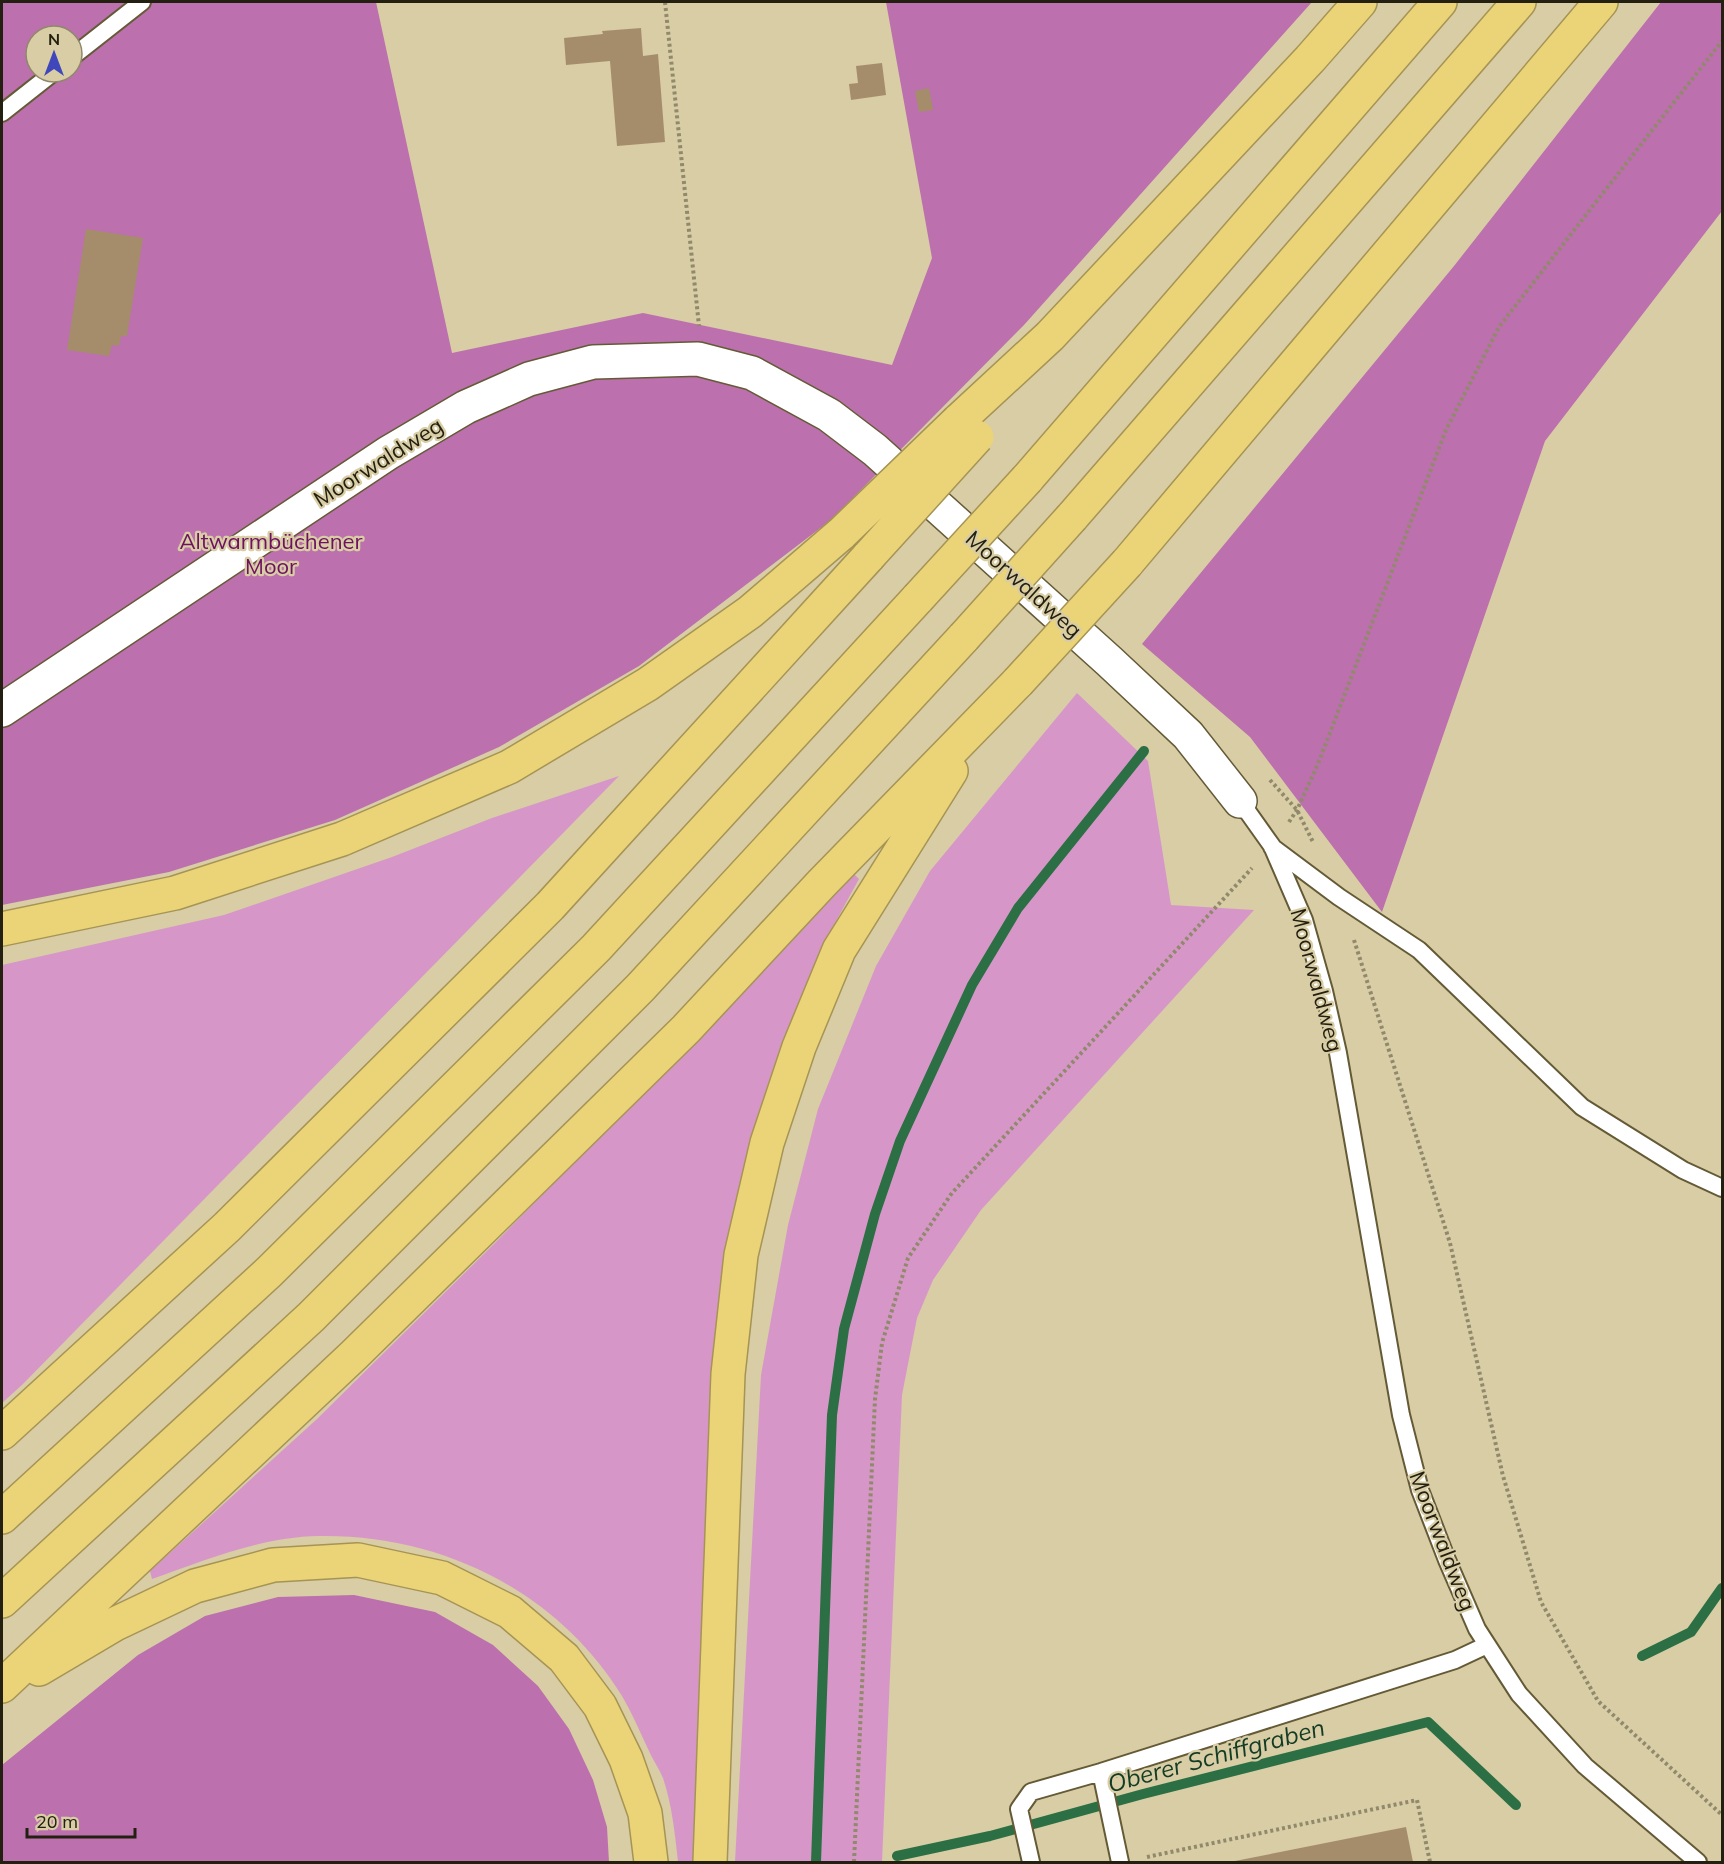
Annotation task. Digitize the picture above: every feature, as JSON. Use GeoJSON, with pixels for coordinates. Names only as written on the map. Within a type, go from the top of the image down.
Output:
{"type":"FeatureCollection","features":[{"type":"Feature","properties":{"kind":"highway"},"geometry":{"type":"LineString","coordinates":[[2,1433],[227,1227],[550,906],[869,556],[968,429],[1050,336],[1310,59],[1359,2]]}},
{"type":"Feature","properties":{"kind":"highway"},"geometry":{"type":"LineString","coordinates":[[2,1517],[269,1272],[596,948],[1027,479],[1440,2]]}},
{"type":"Feature","properties":{"kind":"highway"},"geometry":{"type":"LineString","coordinates":[[2,1601],[311,1317],[640,988],[1072,517],[1520,2]]}},
{"type":"Feature","properties":{"kind":"highway"},"geometry":{"type":"LineString","coordinates":[[2,1686],[354,1355],[677,1038],[822,883],[1018,682],[1127,563],[1600,2]]}},
{"type":"Feature","properties":{"kind":"highway"},"geometry":{"type":"LineString","coordinates":[[2,929],[175,893],[342,839],[509,767],[666,671],[750,612],[968,429]]}},
{"type":"Feature","properties":{"kind":"highway"},"geometry":{"type":"LineString","coordinates":[[710,1863],[728,1374],[741,1255],[766,1143],[799,1047],[839,950],[988,713]]}},
{"type":"Feature","properties":{"kind":"highway"},"geometry":{"type":"LineString","coordinates":[[2,1691],[115,1624],[195,1586],[273,1565],[358,1560],[442,1578],[510,1612],[564,1658],[600,1706],[626,1759],[645,1813],[651,1863]]}},
{"type":"Feature","properties":{"kind":"street","name":"Moorwaldweg"},"geometry":{"type":"LineString","coordinates":[[2,710],[388,453],[466,407],[529,379],[593,362],[698,359],[752,373],[829,415],[874,450],[1188,735],[1240,801]]}},
{"type":"Feature","properties":{"kind":"lane"},"geometry":{"type":"LineString","coordinates":[[84,48],[142,2]]}},
{"type":"Feature","properties":{"kind":"lane"},"geometry":{"type":"LineString","coordinates":[[2,113],[39,84]]}},
{"type":"Feature","properties":{"kind":"lane","name":"Moorwaldweg"},"geometry":{"type":"LineString","coordinates":[[1240,801],[1272,846],[1304,920],[1338,1053],[1401,1415],[1419,1490],[1477,1629],[1519,1694],[1585,1766],[1698,1863]]}},
{"type":"Feature","properties":{"kind":"lane"},"geometry":{"type":"LineString","coordinates":[[1272,846],[1339,897],[1419,950],[1582,1107],[1683,1170],[1722,1188]]}},
{"type":"Feature","properties":{"kind":"lane"},"geometry":{"type":"LineString","coordinates":[[1030,1857],[1019,1809],[1031,1792],[1455,1660],[1487,1644]]}},
{"type":"Feature","properties":{"kind":"lane"},"geometry":{"type":"LineString","coordinates":[[1101,1772],[1119,1862]]}},
{"type":"Feature","properties":{"kind":"path"},"geometry":{"type":"LineString","coordinates":[[665,2],[699,320],[698,359]]}},
{"type":"Feature","properties":{"kind":"path"},"geometry":{"type":"LineString","coordinates":[[854,1863],[874,1399],[882,1343],[908,1258],[952,1193],[1272,846],[1297,810],[1318,764],[1446,430],[1499,327],[1722,41]]}},
{"type":"Feature","properties":{"kind":"path"},"geometry":{"type":"LineString","coordinates":[[1264,773],[1297,810],[1339,897],[1378,1013],[1450,1243],[1503,1476],[1541,1602],[1598,1701],[1722,1815]]}},
{"type":"Feature","properties":{"kind":"path"},"geometry":{"type":"LineString","coordinates":[[1119,1862],[1417,1800],[1430,1863]]}},
{"type":"Feature","properties":{"kind":"shaded area"},"geometry":{"type":"Polygon","coordinates":[[[1077,693],[1148,761],[1171,905],[1254,910],[981,1210],[933,1280],[917,1318],[902,1395],[882,1862],[735,1862],[761,1375],[788,1225],[818,1109],[876,966],[930,871],[1077,693]]]}},
{"type":"Feature","properties":{"kind":"shaded area"},"geometry":{"type":"Polygon","coordinates":[[[619,776],[2,1403],[2,965],[224,915],[392,857],[492,818],[619,776]]]}},
{"type":"Feature","properties":{"kind":"shaded area"},"geometry":{"type":"Polygon","coordinates":[[[852,872],[859,879],[830,932],[805,987],[772,1075],[755,1129],[714,1376],[693,1862],[678,1862],[671,1809],[663,1778],[622,1696],[595,1659],[564,1626],[530,1599],[492,1576],[451,1558],[409,1545],[364,1538],[319,1536],[297,1537],[255,1545],[152,1579],[150,1571],[317,1419],[496,1242],[615,1121],[852,872]]]}},
{"type":"Feature","properties":{"kind":"green space","name":"Altwarmbüchener Moor"},"geometry":{"type":"Polygon","coordinates":[[[2,2],[376,2],[452,353],[643,313],[892,365],[932,258],[886,2],[1312,2],[1024,325],[831,520],[639,666],[499,747],[335,820],[169,872],[2,905],[2,2]]]}},
{"type":"Feature","properties":{"kind":"green space"},"geometry":{"type":"Polygon","coordinates":[[[1661,2],[1722,2],[1722,211],[1545,441],[1382,912],[1250,737],[1142,644],[1454,266],[1661,2]]]}},
{"type":"Feature","properties":{"kind":"green space"},"geometry":{"type":"Polygon","coordinates":[[[354,1595],[435,1612],[493,1645],[538,1686],[569,1729],[593,1780],[607,1827],[609,1862],[2,1862],[2,1765],[138,1655],[205,1616],[278,1597],[354,1595]]]}},
{"type":"Feature","properties":{"kind":"building"},"geometry":{"type":"Polygon","coordinates":[[[641,28],[643,56],[658,54],[665,142],[617,146],[610,61],[566,65],[564,38],[603,34],[602,31],[641,28]]]}},
{"type":"Feature","properties":{"kind":"building"},"geometry":{"type":"Polygon","coordinates":[[[882,63],[886,95],[851,100],[849,84],[858,83],[856,66],[882,63]]]}},
{"type":"Feature","properties":{"kind":"building"},"geometry":{"type":"Polygon","coordinates":[[[929,88],[933,110],[919,112],[915,91],[929,88]]]}},
{"type":"Feature","properties":{"kind":"building"},"geometry":{"type":"Polygon","coordinates":[[[86,229],[143,238],[127,336],[121,336],[119,346],[112,345],[109,356],[67,350],[86,229]]]}},
{"type":"Feature","properties":{"kind":"building"},"geometry":{"type":"Polygon","coordinates":[[[1406,1827],[1413,1862],[1235,1862],[1235,1861],[1406,1827]]]}},
{"type":"Feature","properties":{"kind":"waterway"},"geometry":{"type":"LineString","coordinates":[[816,1862],[832,1415],[844,1329],[875,1214],[900,1141],[972,985],[1018,908],[1144,751]]}},
{"type":"Feature","properties":{"kind":"waterway","name":"Oberer Schiffgraben"},"geometry":{"type":"LineString","coordinates":[[1642,1656],[1691,1632],[1722,1588]]}},
{"type":"Feature","properties":{"kind":"waterway","name":"Oberer Schiffgraben"},"geometry":{"type":"LineString","coordinates":[[897,1856],[990,1836],[1143,1794],[1428,1722],[1516,1805]]}}]}
